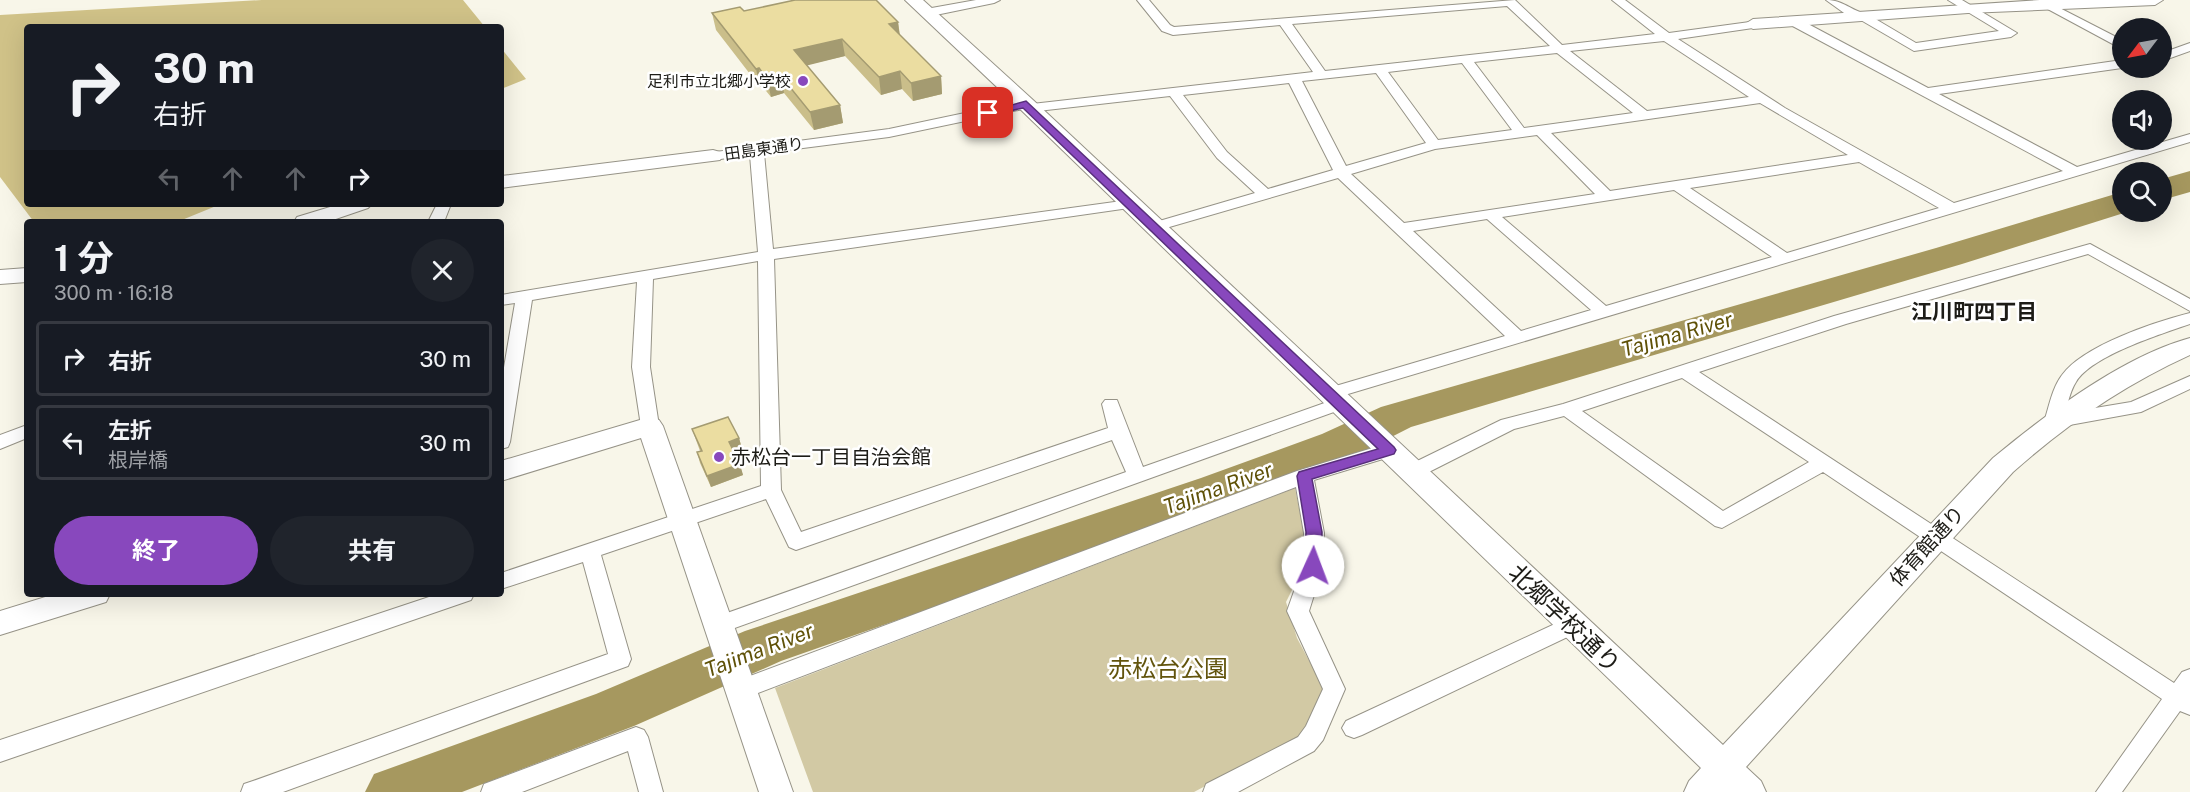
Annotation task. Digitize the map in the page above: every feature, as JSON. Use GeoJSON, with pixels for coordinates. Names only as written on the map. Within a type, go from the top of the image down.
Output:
{"type":"FeatureCollection","features":[{"type":"Feature","properties":{"kind":"street"},"geometry":{"type":"LineString","coordinates":[[919,6],[994,0]]}},
{"type":"Feature","properties":{"kind":"street"},"geometry":{"type":"LineString","coordinates":[[1143,0],[1166,28],[1173,31],[1510,1],[1560,49],[1642,114]]}},
{"type":"Feature","properties":{"kind":"street"},"geometry":{"type":"LineString","coordinates":[[1618,0],[1664,37],[1762,99],[1951,208]]}},
{"type":"Feature","properties":{"kind":"street"},"geometry":{"type":"LineString","coordinates":[[1832,0],[1914,46],[2011,33],[1961,4]]}},
{"type":"Feature","properties":{"kind":"street"},"geometry":{"type":"LineString","coordinates":[[1753,24],[1859,16],[1961,4],[2048,5],[2155,0]]}},
{"type":"Feature","properties":{"kind":"street"},"geometry":{"type":"LineString","coordinates":[[2048,5],[2112,40]]}},
{"type":"Feature","properties":{"kind":"street"},"geometry":{"type":"LineString","coordinates":[[919,6],[1028,106],[1338,402]]}},
{"type":"Feature","properties":{"kind":"street"},"geometry":{"type":"LineString","coordinates":[[1791,21],[2076,172]]}},
{"type":"Feature","properties":{"kind":"street"},"geometry":{"type":"LineString","coordinates":[[1284,22],[1321,75]]}},
{"type":"Feature","properties":{"kind":"street","name":"田島東通り"},"geometry":{"type":"LineString","coordinates":[[504,182],[889,133],[1028,106],[1560,49],[1753,24]]}},
{"type":"Feature","properties":{"kind":"street"},"geometry":{"type":"LineString","coordinates":[[2172,53],[2190,47]]}},
{"type":"Feature","properties":{"kind":"street"},"geometry":{"type":"LineString","coordinates":[[1465,59],[1521,133]]}},
{"type":"Feature","properties":{"kind":"street"},"geometry":{"type":"LineString","coordinates":[[1925,92],[2112,65]]}},
{"type":"Feature","properties":{"kind":"street"},"geometry":{"type":"LineString","coordinates":[[1380,69],[1434,145]]}},
{"type":"Feature","properties":{"kind":"street"},"geometry":{"type":"LineString","coordinates":[[1294,79],[1341,173],[1518,338]]}},
{"type":"Feature","properties":{"kind":"street"},"geometry":{"type":"LineString","coordinates":[[1174,92],[1222,155],[1266,195]]}},
{"type":"Feature","properties":{"kind":"street"},"geometry":{"type":"LineString","coordinates":[[1154,227],[1434,145],[1642,114],[1762,99]]}},
{"type":"Feature","properties":{"kind":"street"},"geometry":{"type":"LineString","coordinates":[[1540,130],[1607,197]]}},
{"type":"Feature","properties":{"kind":"street"},"geometry":{"type":"LineString","coordinates":[[719,630],[1518,338],[2190,138]]}},
{"type":"Feature","properties":{"kind":"street"},"geometry":{"type":"LineString","coordinates":[[757,150],[766,255],[771,490],[796,542],[1118,431]]}},
{"type":"Feature","properties":{"kind":"street"},"geometry":{"type":"LineString","coordinates":[[1401,228],[1863,158]]}},
{"type":"Feature","properties":{"kind":"street"},"geometry":{"type":"LineString","coordinates":[[1677,186],[1786,259]]}},
{"type":"Feature","properties":{"kind":"street"},"geometry":{"type":"LineString","coordinates":[[504,299],[766,255],[1129,204]]}},
{"type":"Feature","properties":{"kind":"street"},"geometry":{"type":"LineString","coordinates":[[314,219],[352,207]]}},
{"type":"Feature","properties":{"kind":"street"},"geometry":{"type":"LineString","coordinates":[[1491,214],[1604,313]]}},
{"type":"Feature","properties":{"kind":"street"},"geometry":{"type":"LineString","coordinates":[[1412,472],[1508,424],[1567,409],[1840,320],[2090,249],[2190,306]]}},
{"type":"Feature","properties":{"kind":"street"},"geometry":{"type":"LineString","coordinates":[[0,277],[24,275]]}},
{"type":"Feature","properties":{"kind":"street"},"geometry":{"type":"LineString","coordinates":[[645,276],[641,367],[650,426],[776,792]]}},
{"type":"Feature","properties":{"kind":"street"},"geometry":{"type":"LineString","coordinates":[[504,423],[524,296]]}},
{"type":"Feature","properties":{"kind":"street"},"geometry":{"type":"LineString","coordinates":[[2053,422],[2070,378],[2091,360],[2135,338],[2190,318]]}},
{"type":"Feature","properties":{"kind":"street","name":"体育館通り"},"geometry":{"type":"LineString","coordinates":[[1701,792],[2003,465],[2053,422],[2118,379],[2155,360],[2190,346]]}},
{"type":"Feature","properties":{"kind":"street"},"geometry":{"type":"LineString","coordinates":[[1683,370],[1934,538],[2185,693],[2108,792]]}},
{"type":"Feature","properties":{"kind":"street"},"geometry":{"type":"LineString","coordinates":[[2053,422],[2088,414],[2135,408],[2190,382]]}},
{"type":"Feature","properties":{"kind":"street","name":"北郷学校通り"},"geometry":{"type":"LineString","coordinates":[[1338,402],[1749,792]]}},
{"type":"Feature","properties":{"kind":"street"},"geometry":{"type":"LineString","coordinates":[[1111,404],[1118,431],[1137,476]]}},
{"type":"Feature","properties":{"kind":"street"},"geometry":{"type":"LineString","coordinates":[[1567,409],[1722,521],[1823,463]]}},
{"type":"Feature","properties":{"kind":"street"},"geometry":{"type":"LineString","coordinates":[[504,470],[650,426]]}},
{"type":"Feature","properties":{"kind":"street"},"geometry":{"type":"LineString","coordinates":[[0,442],[24,431]]}},
{"type":"Feature","properties":{"kind":"street"},"geometry":{"type":"LineString","coordinates":[[740,686],[1386,447]]}},
{"type":"Feature","properties":{"kind":"street"},"geometry":{"type":"LineString","coordinates":[[1215,792],[1306,744],[1315,733],[1334,688],[1298,611],[1313,566],[1314,532],[1304,476]]}},
{"type":"Feature","properties":{"kind":"street"},"geometry":{"type":"LineString","coordinates":[[504,580],[771,490]]}},
{"type":"Feature","properties":{"kind":"street"},"geometry":{"type":"LineString","coordinates":[[253,792],[620,659],[590,551]]}},
{"type":"Feature","properties":{"kind":"street"},"geometry":{"type":"LineString","coordinates":[[0,623],[85,597]]}},
{"type":"Feature","properties":{"kind":"street"},"geometry":{"type":"LineString","coordinates":[[0,751],[454,597]]}},
{"type":"Feature","properties":{"kind":"street"},"geometry":{"type":"LineString","coordinates":[[1354,728],[1572,625]]}},
{"type":"Feature","properties":{"kind":"street"},"geometry":{"type":"LineString","coordinates":[[493,792],[636,737],[651,792]]}},
{"type":"Feature","properties":{"kind":"green space","name":"赤松台公園"},"geometry":{"type":"Polygon","coordinates":[[[1295,488],[1304,533],[1303,568],[1286,602],[1297,638],[1324,689],[1305,733],[1194,792],[813,792],[775,688],[1295,488]]]}},
{"type":"Feature","properties":{"kind":"shaded area"},"geometry":{"type":"Polygon","coordinates":[[[262,0],[463,0],[483,24],[24,24],[24,207],[214,207],[184,219],[32,219],[0,177],[0,15],[262,0]]]}},
{"type":"Feature","properties":{"kind":"shaded area"},"geometry":{"type":"Polygon","coordinates":[[[504,52],[526,79],[504,88],[504,52]]]}},
{"type":"Feature","properties":{"kind":"building"},"geometry":{"type":"Polygon","coordinates":[[[795,0],[876,0],[898,22],[889,24],[941,76],[911,83],[900,71],[879,77],[842,39],[794,50],[840,105],[810,112],[781,76],[767,79],[759,68],[756,69],[712,13],[740,7],[744,11],[795,0]]]}},
{"type":"Feature","properties":{"kind":"building","name":"赤松台一丁目自治会館"},"geometry":{"type":"Polygon","coordinates":[[[728,417],[739,438],[729,442],[740,464],[707,476],[697,452],[702,451],[692,429],[728,417]]]}},
{"type":"Feature","properties":{"kind":"waterway","name":"Tajima River"},"geometry":{"type":"LineString","coordinates":[[2172,187],[2190,181]]}},
{"type":"Feature","properties":{"kind":"waterway","name":"Tajima River"},"geometry":{"type":"LineString","coordinates":[[394,792],[615,710],[763,646],[1217,490],[1338,445],[1396,417],[1949,256],[2112,205]]}},
{"type":"Feature","properties":{"kind":"place","name":"足利市立北郷小学校"},"geometry":{"type":"Point","coordinates":[803,81]}},
{"type":"Feature","properties":{"kind":"place","name":"赤松台一丁目自治会館"},"geometry":{"type":"Point","coordinates":[719,457]}},
{"type":"Feature","properties":{"kind":"district","name":"江川町四丁目"},"geometry":{"type":"Point","coordinates":[1974,311]}},
{"type":"Feature","properties":{"kind":"route"},"geometry":{"type":"LineString","coordinates":[[988,113],[1026,104],[1389,450],[1304,476],[1314,532],[1313,566]]}}]}
